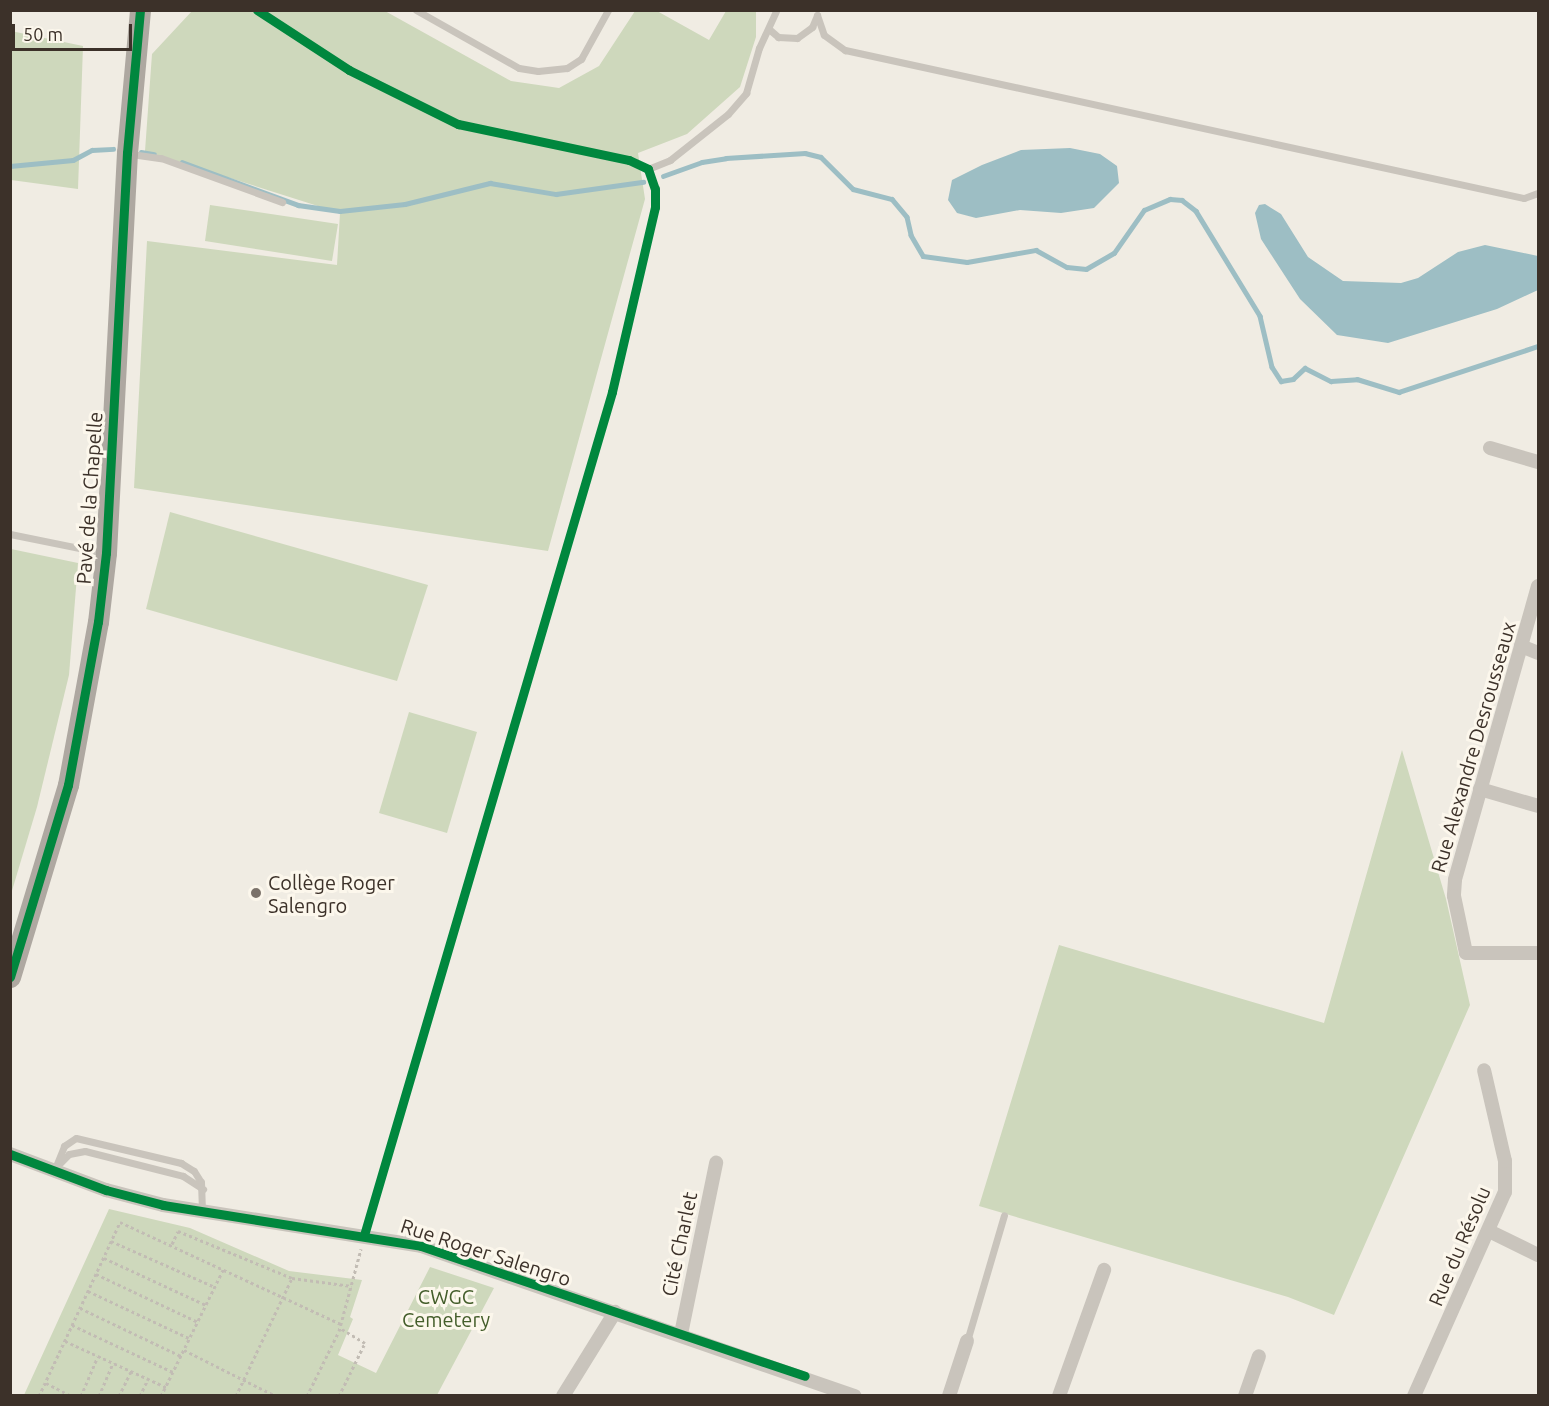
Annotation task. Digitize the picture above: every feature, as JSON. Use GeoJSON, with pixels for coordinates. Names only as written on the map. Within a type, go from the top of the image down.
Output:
{"type":"FeatureCollection","features":[{"type":"Feature","properties":{"kind":"main road","name":"Pavé de la Chapelle"},"geometry":{"type":"LineString","coordinates":[[10,977],[77,747],[92,666],[106,554],[127,153],[140,10]]}},
{"type":"Feature","properties":{"kind":"street"},"geometry":{"type":"LineString","coordinates":[[1490,448],[1539,462]]}},
{"type":"Feature","properties":{"kind":"street","name":"Rue Alexandre Desrousseaux"},"geometry":{"type":"LineString","coordinates":[[1539,586],[1454,888],[1467,953],[1539,953]]}},
{"type":"Feature","properties":{"kind":"street"},"geometry":{"type":"LineString","coordinates":[[1521,646],[1539,653]]}},
{"type":"Feature","properties":{"kind":"street"},"geometry":{"type":"LineString","coordinates":[[1480,789],[1539,806]]}},
{"type":"Feature","properties":{"kind":"street","name":"Rue du Résolu"},"geometry":{"type":"LineString","coordinates":[[1414,1395],[1505,1192],[1506,1172],[1484,1070]]}},
{"type":"Feature","properties":{"kind":"street","name":"Rue Roger Salengro"},"geometry":{"type":"LineString","coordinates":[[10,1154],[131,1198],[202,1213],[364,1235],[421,1246],[855,1395]]}},
{"type":"Feature","properties":{"kind":"street","name":"Cité Charlet"},"geometry":{"type":"LineString","coordinates":[[681,1334],[716,1162]]}},
{"type":"Feature","properties":{"kind":"street"},"geometry":{"type":"LineString","coordinates":[[1489,1230],[1539,1255]]}},
{"type":"Feature","properties":{"kind":"street"},"geometry":{"type":"LineString","coordinates":[[1059,1395],[1104,1270]]}},
{"type":"Feature","properties":{"kind":"street"},"geometry":{"type":"LineString","coordinates":[[563,1395],[615,1312]]}},
{"type":"Feature","properties":{"kind":"street"},"geometry":{"type":"LineString","coordinates":[[949,1395],[967,1341]]}},
{"type":"Feature","properties":{"kind":"street"},"geometry":{"type":"LineString","coordinates":[[1245,1395],[1259,1356]]}},
{"type":"Feature","properties":{"kind":"lane"},"geometry":{"type":"LineString","coordinates":[[257,10],[349,70],[458,124],[629,160],[649,171],[655,189],[655,207],[612,392],[364,1235]]}},
{"type":"Feature","properties":{"kind":"lane"},"geometry":{"type":"LineString","coordinates":[[416,10],[519,68],[538,71],[567,68],[581,59],[608,10]]}},
{"type":"Feature","properties":{"kind":"lane"},"geometry":{"type":"LineString","coordinates":[[649,171],[670,160],[728,114],[746,93],[759,48],[770,30],[776,11]]}},
{"type":"Feature","properties":{"kind":"lane"},"geometry":{"type":"LineString","coordinates":[[770,30],[778,37],[797,38],[812,27],[817,15],[824,35],[845,50],[1524,198],[1539,194]]}},
{"type":"Feature","properties":{"kind":"lane"},"geometry":{"type":"LineString","coordinates":[[127,153],[161,158],[282,202]]}},
{"type":"Feature","properties":{"kind":"lane"},"geometry":{"type":"LineString","coordinates":[[10,534],[106,554]]}},
{"type":"Feature","properties":{"kind":"lane"},"geometry":{"type":"LineString","coordinates":[[54,1171],[66,1143],[85,1138],[186,1165],[197,1174],[203,1189],[202,1213]]}},
{"type":"Feature","properties":{"kind":"lane"},"geometry":{"type":"LineString","coordinates":[[54,1171],[69,1154],[85,1151],[183,1176],[203,1189]]}},
{"type":"Feature","properties":{"kind":"lane"},"geometry":{"type":"LineString","coordinates":[[967,1341],[1004,1215]]}},
{"type":"Feature","properties":{"kind":"path"},"geometry":{"type":"LineString","coordinates":[[39,1395],[120,1222],[284,1297],[340,1326],[365,1343],[339,1395]]}},
{"type":"Feature","properties":{"kind":"path"},"geometry":{"type":"LineString","coordinates":[[172,1244],[178,1231],[292,1278],[351,1286]]}},
{"type":"Feature","properties":{"kind":"path"},"geometry":{"type":"LineString","coordinates":[[307,1395],[340,1326],[364,1235]]}},
{"type":"Feature","properties":{"kind":"path"},"geometry":{"type":"LineString","coordinates":[[111,1240],[215,1287]]}},
{"type":"Feature","properties":{"kind":"path"},"geometry":{"type":"LineString","coordinates":[[103,1258],[206,1305]]}},
{"type":"Feature","properties":{"kind":"path"},"geometry":{"type":"LineString","coordinates":[[162,1395],[224,1268]]}},
{"type":"Feature","properties":{"kind":"path"},"geometry":{"type":"LineString","coordinates":[[96,1274],[198,1322]]}},
{"type":"Feature","properties":{"kind":"path"},"geometry":{"type":"LineString","coordinates":[[236,1395],[292,1278]]}},
{"type":"Feature","properties":{"kind":"path"},"geometry":{"type":"LineString","coordinates":[[88,1291],[189,1338]]}},
{"type":"Feature","properties":{"kind":"path"},"geometry":{"type":"LineString","coordinates":[[80,1308],[181,1356]]}},
{"type":"Feature","properties":{"kind":"path"},"geometry":{"type":"LineString","coordinates":[[72,1325],[173,1372]]}},
{"type":"Feature","properties":{"kind":"path"},"geometry":{"type":"LineString","coordinates":[[64,1341],[166,1387]]}},
{"type":"Feature","properties":{"kind":"path"},"geometry":{"type":"LineString","coordinates":[[184,1350],[276,1395]]}},
{"type":"Feature","properties":{"kind":"path"},"geometry":{"type":"LineString","coordinates":[[81,1395],[98,1356]]}},
{"type":"Feature","properties":{"kind":"path"},"geometry":{"type":"LineString","coordinates":[[99,1395],[113,1363]]}},
{"type":"Feature","properties":{"kind":"path"},"geometry":{"type":"LineString","coordinates":[[119,1395],[131,1371]]}},
{"type":"Feature","properties":{"kind":"path"},"geometry":{"type":"LineString","coordinates":[[140,1395],[148,1379]]}},
{"type":"Feature","properties":{"kind":"path"},"geometry":{"type":"LineString","coordinates":[[45,1383],[71,1395]]}},
{"type":"Feature","properties":{"kind":"green space"},"geometry":{"type":"Polygon","coordinates":[[[192,11],[385,11],[511,81],[559,88],[599,66],[635,11],[657,11],[709,40],[726,11],[756,11],[756,37],[740,87],[687,134],[638,153],[645,199],[548,551],[134,488],[147,241],[337,265],[340,213],[145,151],[152,54],[192,11]]]}},
{"type":"Feature","properties":{"kind":"green space"},"geometry":{"type":"Polygon","coordinates":[[[11,31],[83,46],[78,189],[11,180],[11,31]]]}},
{"type":"Feature","properties":{"kind":"green space"},"geometry":{"type":"Polygon","coordinates":[[[210,205],[338,224],[332,261],[205,241],[210,205]]]}},
{"type":"Feature","properties":{"kind":"green space"},"geometry":{"type":"Polygon","coordinates":[[[170,512],[428,585],[397,681],[146,609],[170,512]]]}},
{"type":"Feature","properties":{"kind":"green space"},"geometry":{"type":"Polygon","coordinates":[[[11,549],[78,563],[69,675],[37,807],[11,894],[11,549]]]}},
{"type":"Feature","properties":{"kind":"green space"},"geometry":{"type":"Polygon","coordinates":[[[409,712],[477,732],[447,833],[379,813],[409,712]]]}},
{"type":"Feature","properties":{"kind":"green space"},"geometry":{"type":"Polygon","coordinates":[[[1402,750],[1446,899],[1470,1005],[1334,1315],[1288,1297],[979,1206],[1059,945],[1324,1023],[1402,750]]]}},
{"type":"Feature","properties":{"kind":"green space","name":"CWGC Cemetery"},"geometry":{"type":"Polygon","coordinates":[[[109,1209],[190,1228],[289,1271],[362,1280],[350,1317],[353,1319],[338,1355],[376,1373],[430,1267],[494,1288],[437,1395],[24,1395],[109,1209]]]}},
{"type":"Feature","properties":{"kind":"water"},"geometry":{"type":"Polygon","coordinates":[[[1070,148],[1100,154],[1117,166],[1119,183],[1094,208],[1061,213],[1020,210],[976,218],[957,213],[948,200],[952,180],[982,165],[1021,150],[1070,148]]]}},
{"type":"Feature","properties":{"kind":"water"},"geometry":{"type":"Polygon","coordinates":[[[1265,204],[1281,214],[1308,257],[1343,281],[1401,283],[1418,278],[1458,252],[1485,245],[1538,256],[1538,290],[1497,309],[1388,343],[1337,335],[1300,299],[1261,239],[1255,213],[1259,205],[1265,204]]]}},
{"type":"Feature","properties":{"kind":"waterway"},"geometry":{"type":"LineString","coordinates":[[10,166],[73,160],[92,150],[113,149]]}},
{"type":"Feature","properties":{"kind":"waterway"},"geometry":{"type":"LineString","coordinates":[[141,152],[154,154]]}},
{"type":"Feature","properties":{"kind":"waterway"},"geometry":{"type":"LineString","coordinates":[[663,176],[702,162],[726,158],[805,153],[821,157],[853,189],[892,199],[907,217],[911,235],[923,256],[967,262],[1036,250],[1067,267],[1086,269],[1114,253],[1144,210],[1170,199],[1182,200],[1196,211],[1260,316],[1272,367],[1281,381],[1293,379],[1305,368],[1331,381],[1357,379],[1399,392],[1538,346]]}},
{"type":"Feature","properties":{"kind":"waterway"},"geometry":{"type":"LineString","coordinates":[[182,162],[298,205],[340,211],[405,204],[490,183],[556,194],[643,182]]}},
{"type":"Feature","properties":{"kind":"cycle path"},"geometry":{"type":"LineString","coordinates":[[10,977],[68,785],[98,622],[106,553],[127,153],[140,10]]}},
{"type":"Feature","properties":{"kind":"cycle path"},"geometry":{"type":"LineString","coordinates":[[257,10],[349,70],[458,124],[629,160],[648,169],[655,189],[655,207],[612,392],[364,1235]]}},
{"type":"Feature","properties":{"kind":"cycle path"},"geometry":{"type":"LineString","coordinates":[[10,1154],[106,1190],[163,1205],[421,1246],[805,1376]]}},
{"type":"Feature","properties":{"kind":"place","name":"Collège Roger Salengro"},"geometry":{"type":"Point","coordinates":[256,893]}}]}
